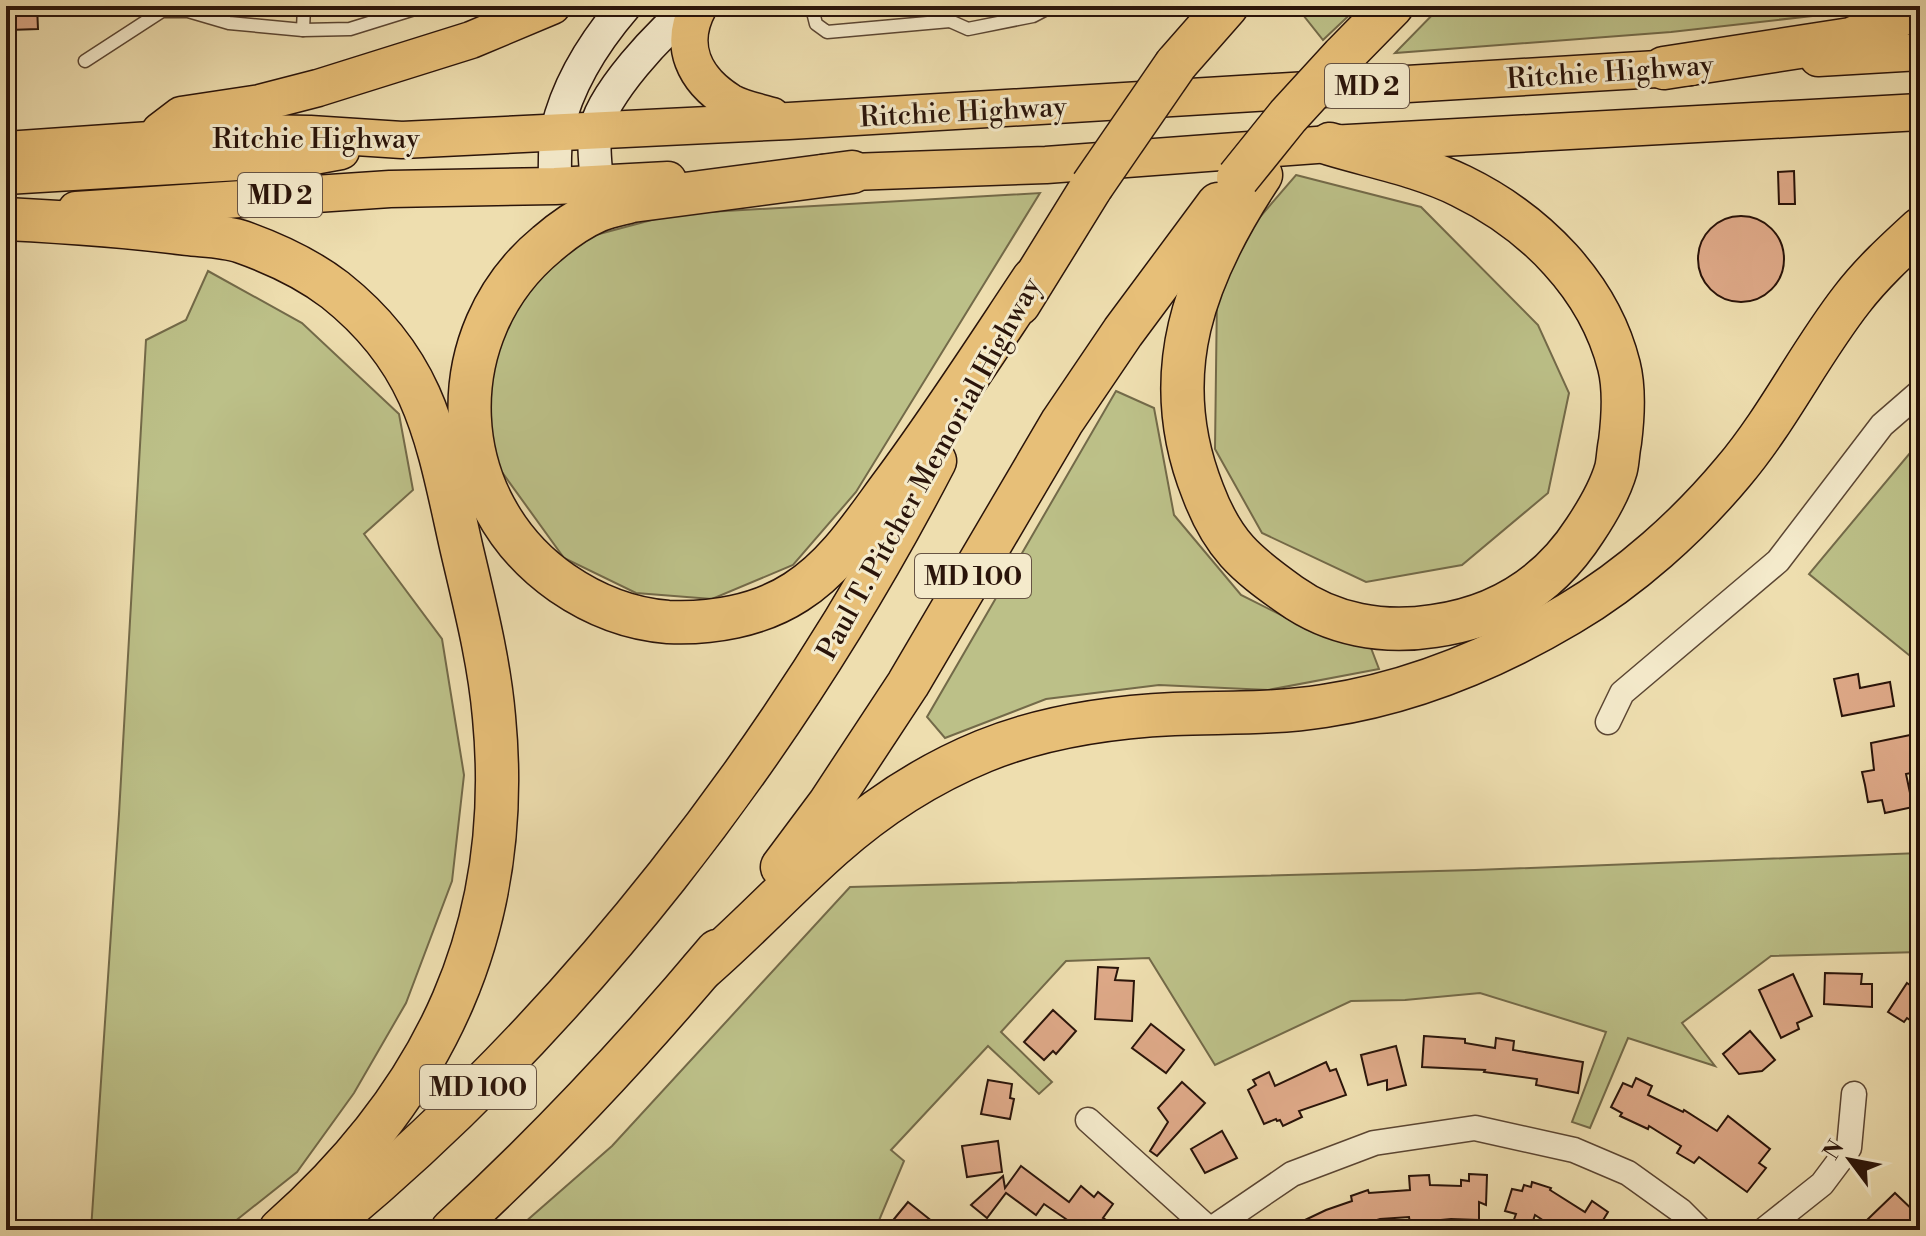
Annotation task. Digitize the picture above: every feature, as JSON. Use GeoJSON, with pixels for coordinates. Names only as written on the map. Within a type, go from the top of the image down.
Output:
{"type":"FeatureCollection","features":[{"type":"Feature","properties":{"kind":"highway","name":"Paul T. Pitcher Memorial Highway"},"geometry":{"type":"LineString","coordinates":[[322,1230],[447,1119],[562,999],[669,873],[756,758],[835,640],[898,532],[1033,279],[1176,64],[1221,6]]}},
{"type":"Feature","properties":{"kind":"highway"},"geometry":{"type":"LineString","coordinates":[[1176,64],[1227,6]]}},
{"type":"Feature","properties":{"kind":"highway","name":"MD 100"},"geometry":{"type":"LineString","coordinates":[[452,1230],[511,1176],[629,1054],[741,922],[829,804],[908,684],[1062,422],[1123,332],[1250,177],[1288,116],[1392,6]]}},
{"type":"Feature","properties":{"kind":"highway"},"geometry":{"type":"LineString","coordinates":[[1664,68],[1851,39],[1884,25],[1914,6]]}},
{"type":"Feature","properties":{"kind":"highway"},"geometry":{"type":"LineString","coordinates":[[1250,177],[1203,278],[1188,326],[1184,422],[1196,474],[1211,512],[1234,551],[1288,594],[1330,618],[1365,627],[1407,630],[1455,623],[1497,609],[1536,586],[1567,558],[1596,514],[1616,469],[1623,419],[1620,369],[1604,322],[1579,281],[1545,243],[1497,207],[1460,185],[1330,144]]}},
{"type":"Feature","properties":{"kind":"highway"},"geometry":{"type":"LineString","coordinates":[[852,172],[632,201],[597,211],[562,231],[529,258],[507,285],[485,324],[474,360],[469,401],[470,437],[481,479],[497,514],[518,544],[548,573],[583,597],[622,614],[655,621],[691,623],[725,619],[763,608],[795,592],[824,570],[855,535],[926,440],[1033,279]]}},
{"type":"Feature","properties":{"kind":"highway"},"geometry":{"type":"LineString","coordinates":[[6,217],[108,224],[239,241],[288,263],[332,288],[363,315],[397,353],[421,395],[438,442],[484,647],[494,717],[497,797],[490,875],[472,952],[444,1022],[413,1081],[325,1191],[280,1230]]}},
{"type":"Feature","properties":{"kind":"highway"},"geometry":{"type":"LineString","coordinates":[[701,970],[750,928],[832,846],[879,809],[928,777],[986,750],[1053,729],[1116,719],[1174,714],[1259,713],[1326,706],[1385,693],[1450,672],[1507,647],[1571,613],[1635,568],[1734,472],[1854,296],[1884,262],[1920,229]]}},
{"type":"Feature","properties":{"kind":"main road"},"geometry":{"type":"LineString","coordinates":[[148,141],[181,115],[260,103],[333,84],[471,40],[552,6]]}},
{"type":"Feature","properties":{"kind":"main road"},"geometry":{"type":"LineString","coordinates":[[555,186],[557,132],[565,104],[585,60],[625,6]]}},
{"type":"Feature","properties":{"kind":"main road"},"geometry":{"type":"LineString","coordinates":[[597,184],[595,131],[613,94],[639,58],[693,6]]}},
{"type":"Feature","properties":{"kind":"main road"},"geometry":{"type":"LineString","coordinates":[[699,6],[692,25],[690,56],[701,79],[733,104],[789,121]]}},
{"type":"Feature","properties":{"kind":"main road","name":"Ritchie Highway"},"geometry":{"type":"LineString","coordinates":[[6,150],[251,133],[402,140],[595,131],[1920,52]]}},
{"type":"Feature","properties":{"kind":"main road","name":"Ritchie Highway"},"geometry":{"type":"LineString","coordinates":[[6,217],[359,190],[555,186],[1046,165],[1330,144],[1920,112]]}},
{"type":"Feature","properties":{"kind":"main road"},"geometry":{"type":"LineString","coordinates":[[6,176],[303,158],[402,140]]}},
{"type":"Feature","properties":{"kind":"street"},"geometry":{"type":"LineString","coordinates":[[1608,722],[1622,693],[1778,561],[1882,425],[1920,392]]}},
{"type":"Feature","properties":{"kind":"street"},"geometry":{"type":"LineString","coordinates":[[1764,1230],[1822,1184],[1849,1148],[1854,1094]]}},
{"type":"Feature","properties":{"kind":"street"},"geometry":{"type":"LineString","coordinates":[[1088,1120],[1210,1230],[1292,1174],[1374,1143],[1475,1128],[1574,1150],[1628,1173],[1681,1211],[1700,1230]]}},
{"type":"Feature","properties":{"kind":"lane"},"geometry":{"type":"LineString","coordinates":[[303,30],[304,6]]}},
{"type":"Feature","properties":{"kind":"lane"},"geometry":{"type":"LineString","coordinates":[[85,61],[162,11],[188,9],[229,23],[303,30],[350,29],[424,6]]}},
{"type":"Feature","properties":{"kind":"lane"},"geometry":{"type":"LineString","coordinates":[[818,6],[813,12],[816,24],[827,32],[950,21],[968,29],[1033,16],[1054,7]]}},
{"type":"Feature","properties":{"kind":"lane"},"geometry":{"type":"LineString","coordinates":[[944,6],[950,21]]}},
{"type":"Feature","properties":{"kind":"green space"},"geometry":{"type":"Polygon","coordinates":[[[1296,6],[1359,6],[1323,40],[1296,6]]]}},
{"type":"Feature","properties":{"kind":"green space"},"geometry":{"type":"Polygon","coordinates":[[[1441,6],[1857,6],[1821,15],[1671,32],[1395,53],[1441,6]]]}},
{"type":"Feature","properties":{"kind":"green space"},"geometry":{"type":"Polygon","coordinates":[[[1296,175],[1421,207],[1538,325],[1569,393],[1548,493],[1462,565],[1366,582],[1262,533],[1215,449],[1217,294],[1248,231],[1296,175]]]}},
{"type":"Feature","properties":{"kind":"green space"},"geometry":{"type":"Polygon","coordinates":[[[1040,193],[856,492],[793,565],[712,599],[636,593],[564,558],[499,468],[486,422],[494,358],[522,293],[573,241],[674,214],[1040,193]]]}},
{"type":"Feature","properties":{"kind":"green space"},"geometry":{"type":"Polygon","coordinates":[[[208,271],[302,323],[399,414],[413,490],[364,534],[442,639],[464,775],[452,881],[406,1003],[354,1093],[297,1172],[224,1230],[91,1230],[146,340],[186,320],[208,271]]]}},
{"type":"Feature","properties":{"kind":"green space"},"geometry":{"type":"Polygon","coordinates":[[[1116,391],[1154,408],[1174,515],[1241,595],[1313,631],[1371,648],[1379,669],[1268,690],[1159,685],[1046,699],[945,738],[927,717],[1116,391]]]}},
{"type":"Feature","properties":{"kind":"green space"},"geometry":{"type":"Polygon","coordinates":[[[1920,441],[1920,664],[1809,574],[1920,441]]]}},
{"type":"Feature","properties":{"kind":"green space"},"geometry":{"type":"Polygon","coordinates":[[[1920,853],[1920,952],[1771,956],[1682,1023],[1715,1066],[1628,1038],[1590,1128],[1572,1122],[1606,1032],[1480,993],[1351,1001],[1215,1065],[1149,958],[1066,961],[1001,1032],[1052,1082],[1039,1094],[988,1046],[891,1150],[904,1161],[875,1230],[773,1230],[758,1220],[730,1230],[516,1230],[612,1146],[850,887],[1475,870],[1920,853]]]}},
{"type":"Feature","properties":{"kind":"building"},"geometry":{"type":"Polygon","coordinates":[[[8,6],[37,6],[38,29],[9,30],[8,6]]]}},
{"type":"Feature","properties":{"kind":"building"},"geometry":{"type":"Polygon","coordinates":[[[1794,171],[1795,204],[1779,204],[1778,172],[1794,171]]]}},
{"type":"Feature","properties":{"kind":"building"},"geometry":{"type":"Polygon","coordinates":[[[1741,216],[1757,220],[1771,229],[1780,243],[1784,259],[1780,275],[1771,289],[1757,298],[1741,302],[1725,298],[1711,289],[1702,275],[1698,259],[1702,243],[1711,229],[1725,220],[1741,216]]]}},
{"type":"Feature","properties":{"kind":"building"},"geometry":{"type":"Polygon","coordinates":[[[1858,674],[1860,688],[1890,682],[1894,706],[1842,716],[1834,679],[1858,674]]]}},
{"type":"Feature","properties":{"kind":"building"},"geometry":{"type":"Polygon","coordinates":[[[1920,733],[1920,771],[1906,774],[1913,807],[1885,813],[1882,800],[1868,802],[1862,772],[1874,770],[1871,743],[1920,733]]]}},
{"type":"Feature","properties":{"kind":"building"},"geometry":{"type":"Polygon","coordinates":[[[1098,967],[1118,968],[1115,980],[1134,981],[1132,1021],[1095,1019],[1098,967]]]}},
{"type":"Feature","properties":{"kind":"building"},"geometry":{"type":"Polygon","coordinates":[[[1825,973],[1862,974],[1861,984],[1872,984],[1872,1007],[1824,1004],[1825,973]]]}},
{"type":"Feature","properties":{"kind":"building"},"geometry":{"type":"Polygon","coordinates":[[[1793,974],[1812,1016],[1797,1023],[1799,1029],[1781,1038],[1759,990],[1793,974]]]}},
{"type":"Feature","properties":{"kind":"building"},"geometry":{"type":"Polygon","coordinates":[[[1907,983],[1920,992],[1920,1027],[1907,1018],[1904,1022],[1888,1012],[1907,983]]]}},
{"type":"Feature","properties":{"kind":"building"},"geometry":{"type":"Polygon","coordinates":[[[1053,1010],[1076,1031],[1056,1054],[1053,1051],[1044,1060],[1024,1042],[1053,1010]]]}},
{"type":"Feature","properties":{"kind":"building"},"geometry":{"type":"Polygon","coordinates":[[[1151,1024],[1184,1050],[1166,1073],[1132,1048],[1151,1024]]]}},
{"type":"Feature","properties":{"kind":"building"},"geometry":{"type":"Polygon","coordinates":[[[1750,1031],[1775,1060],[1762,1071],[1739,1074],[1723,1054],[1750,1031]]]}},
{"type":"Feature","properties":{"kind":"building"},"geometry":{"type":"Polygon","coordinates":[[[1424,1036],[1465,1039],[1465,1043],[1495,1048],[1496,1038],[1514,1041],[1513,1050],[1583,1062],[1578,1093],[1536,1085],[1537,1079],[1485,1070],[1422,1067],[1424,1036]]]}},
{"type":"Feature","properties":{"kind":"building"},"geometry":{"type":"Polygon","coordinates":[[[1396,1046],[1406,1085],[1387,1090],[1387,1080],[1368,1085],[1361,1055],[1396,1046]]]}},
{"type":"Feature","properties":{"kind":"building"},"geometry":{"type":"Polygon","coordinates":[[[1326,1062],[1330,1071],[1336,1069],[1346,1095],[1299,1111],[1302,1117],[1283,1126],[1276,1119],[1264,1124],[1248,1090],[1256,1085],[1253,1080],[1269,1072],[1275,1086],[1326,1062]]]}},
{"type":"Feature","properties":{"kind":"building"},"geometry":{"type":"Polygon","coordinates":[[[1636,1078],[1652,1086],[1648,1095],[1684,1110],[1717,1131],[1728,1116],[1770,1149],[1759,1163],[1766,1168],[1747,1192],[1699,1157],[1694,1163],[1677,1153],[1681,1146],[1649,1126],[1648,1129],[1620,1116],[1622,1113],[1611,1107],[1623,1083],[1632,1087],[1636,1078]]]}},
{"type":"Feature","properties":{"kind":"building"},"geometry":{"type":"Polygon","coordinates":[[[988,1080],[1012,1084],[1010,1098],[1014,1099],[1010,1119],[981,1114],[988,1080]]]}},
{"type":"Feature","properties":{"kind":"building"},"geometry":{"type":"Polygon","coordinates":[[[1182,1082],[1205,1103],[1157,1156],[1150,1151],[1168,1122],[1158,1108],[1182,1082]]]}},
{"type":"Feature","properties":{"kind":"building"},"geometry":{"type":"Polygon","coordinates":[[[1222,1131],[1237,1158],[1205,1173],[1191,1149],[1222,1131]]]}},
{"type":"Feature","properties":{"kind":"building"},"geometry":{"type":"Polygon","coordinates":[[[998,1141],[1002,1172],[967,1177],[962,1146],[998,1141]]]}},
{"type":"Feature","properties":{"kind":"building"},"geometry":{"type":"Polygon","coordinates":[[[1021,1166],[1069,1202],[1081,1186],[1094,1197],[1098,1192],[1113,1204],[1103,1218],[1123,1230],[1082,1230],[1044,1204],[1036,1215],[1006,1193],[987,1218],[971,1205],[1003,1176],[1005,1188],[1021,1166]]]}},
{"type":"Feature","properties":{"kind":"building"},"geometry":{"type":"Polygon","coordinates":[[[1469,1174],[1487,1175],[1486,1205],[1479,1202],[1479,1220],[1410,1223],[1409,1217],[1380,1219],[1346,1230],[1284,1230],[1352,1201],[1351,1196],[1368,1190],[1369,1193],[1410,1190],[1409,1176],[1429,1175],[1430,1185],[1461,1186],[1461,1180],[1469,1181],[1469,1174]]]}},
{"type":"Feature","properties":{"kind":"building"},"geometry":{"type":"Polygon","coordinates":[[[1532,1182],[1551,1188],[1585,1212],[1592,1201],[1608,1212],[1597,1230],[1558,1230],[1535,1215],[1530,1230],[1512,1225],[1516,1214],[1505,1211],[1512,1189],[1522,1191],[1524,1185],[1531,1187],[1532,1182]]]}},
{"type":"Feature","properties":{"kind":"building"},"geometry":{"type":"Polygon","coordinates":[[[1895,1193],[1920,1217],[1920,1230],[1879,1230],[1868,1219],[1895,1193]]]}},
{"type":"Feature","properties":{"kind":"building"},"geometry":{"type":"Polygon","coordinates":[[[908,1202],[943,1230],[885,1230],[908,1202]]]}}]}
